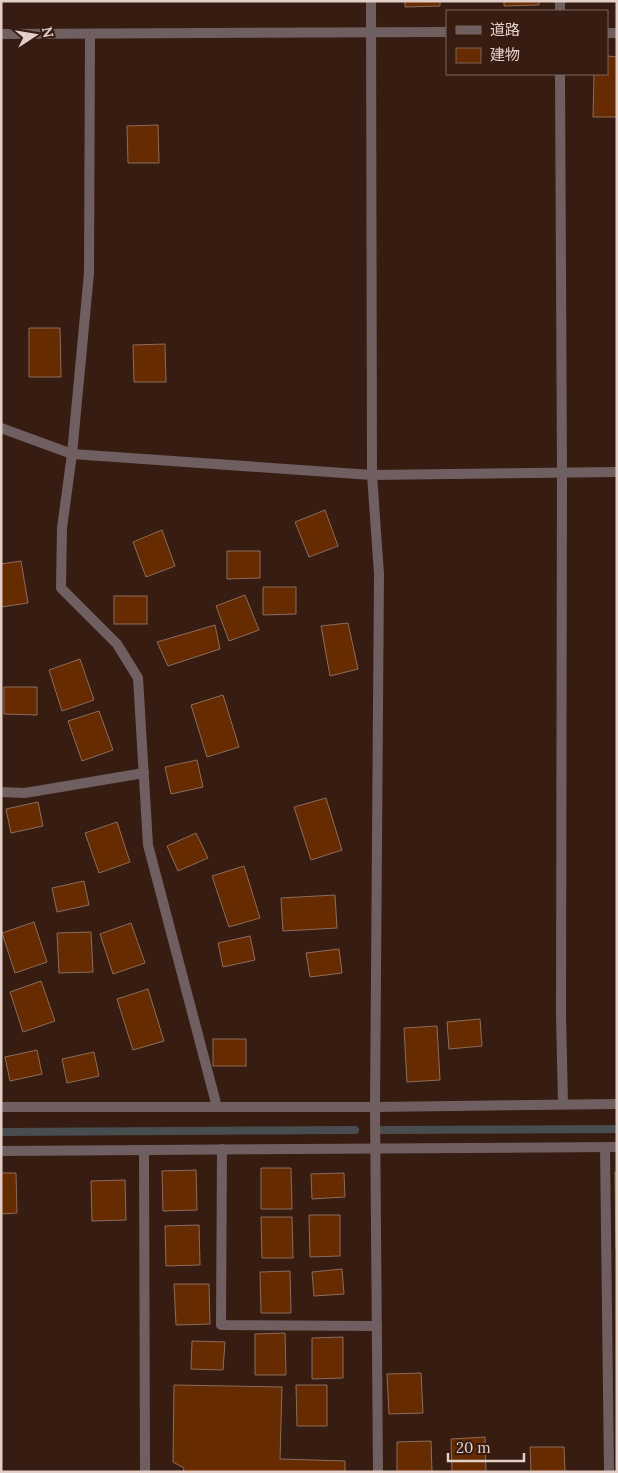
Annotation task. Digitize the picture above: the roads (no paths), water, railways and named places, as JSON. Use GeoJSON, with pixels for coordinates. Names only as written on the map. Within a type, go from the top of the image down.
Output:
{"type":"FeatureCollection","features":[{"type":"Feature","properties":{"kind":"street"},"geometry":{"type":"LineString","coordinates":[[371,1],[372,475],[378,574],[374,1107],[378,1472]]}},
{"type":"Feature","properties":{"kind":"street"},"geometry":{"type":"LineString","coordinates":[[1,33],[446,32]]}},
{"type":"Feature","properties":{"kind":"street"},"geometry":{"type":"LineString","coordinates":[[90,34],[90,273],[72,454],[62,528],[61,588],[117,644],[138,678],[148,846],[217,1107]]}},
{"type":"Feature","properties":{"kind":"street"},"geometry":{"type":"LineString","coordinates":[[560,75],[562,472],[561,1015],[563,1104]]}},
{"type":"Feature","properties":{"kind":"street"},"geometry":{"type":"LineString","coordinates":[[1,428],[72,454],[372,475],[617,472]]}},
{"type":"Feature","properties":{"kind":"street"},"geometry":{"type":"LineString","coordinates":[[1,792],[25,793],[144,773]]}},
{"type":"Feature","properties":{"kind":"street"},"geometry":{"type":"LineString","coordinates":[[1,1107],[374,1107],[617,1104]]}},
{"type":"Feature","properties":{"kind":"street"},"geometry":{"type":"LineString","coordinates":[[605,1147],[609,1472]]}},
{"type":"Feature","properties":{"kind":"street"},"geometry":{"type":"LineString","coordinates":[[1,1151],[617,1147]]}},
{"type":"Feature","properties":{"kind":"street"},"geometry":{"type":"LineString","coordinates":[[222,1149],[221,1325],[377,1326]]}},
{"type":"Feature","properties":{"kind":"street"},"geometry":{"type":"LineString","coordinates":[[144,1150],[145,1472]]}},
{"type":"Feature","properties":{"kind":"waterway"},"geometry":{"type":"LineString","coordinates":[[382,1130],[617,1129]]}},
{"type":"Feature","properties":{"kind":"waterway"},"geometry":{"type":"LineString","coordinates":[[1,1132],[355,1130]]}}]}
